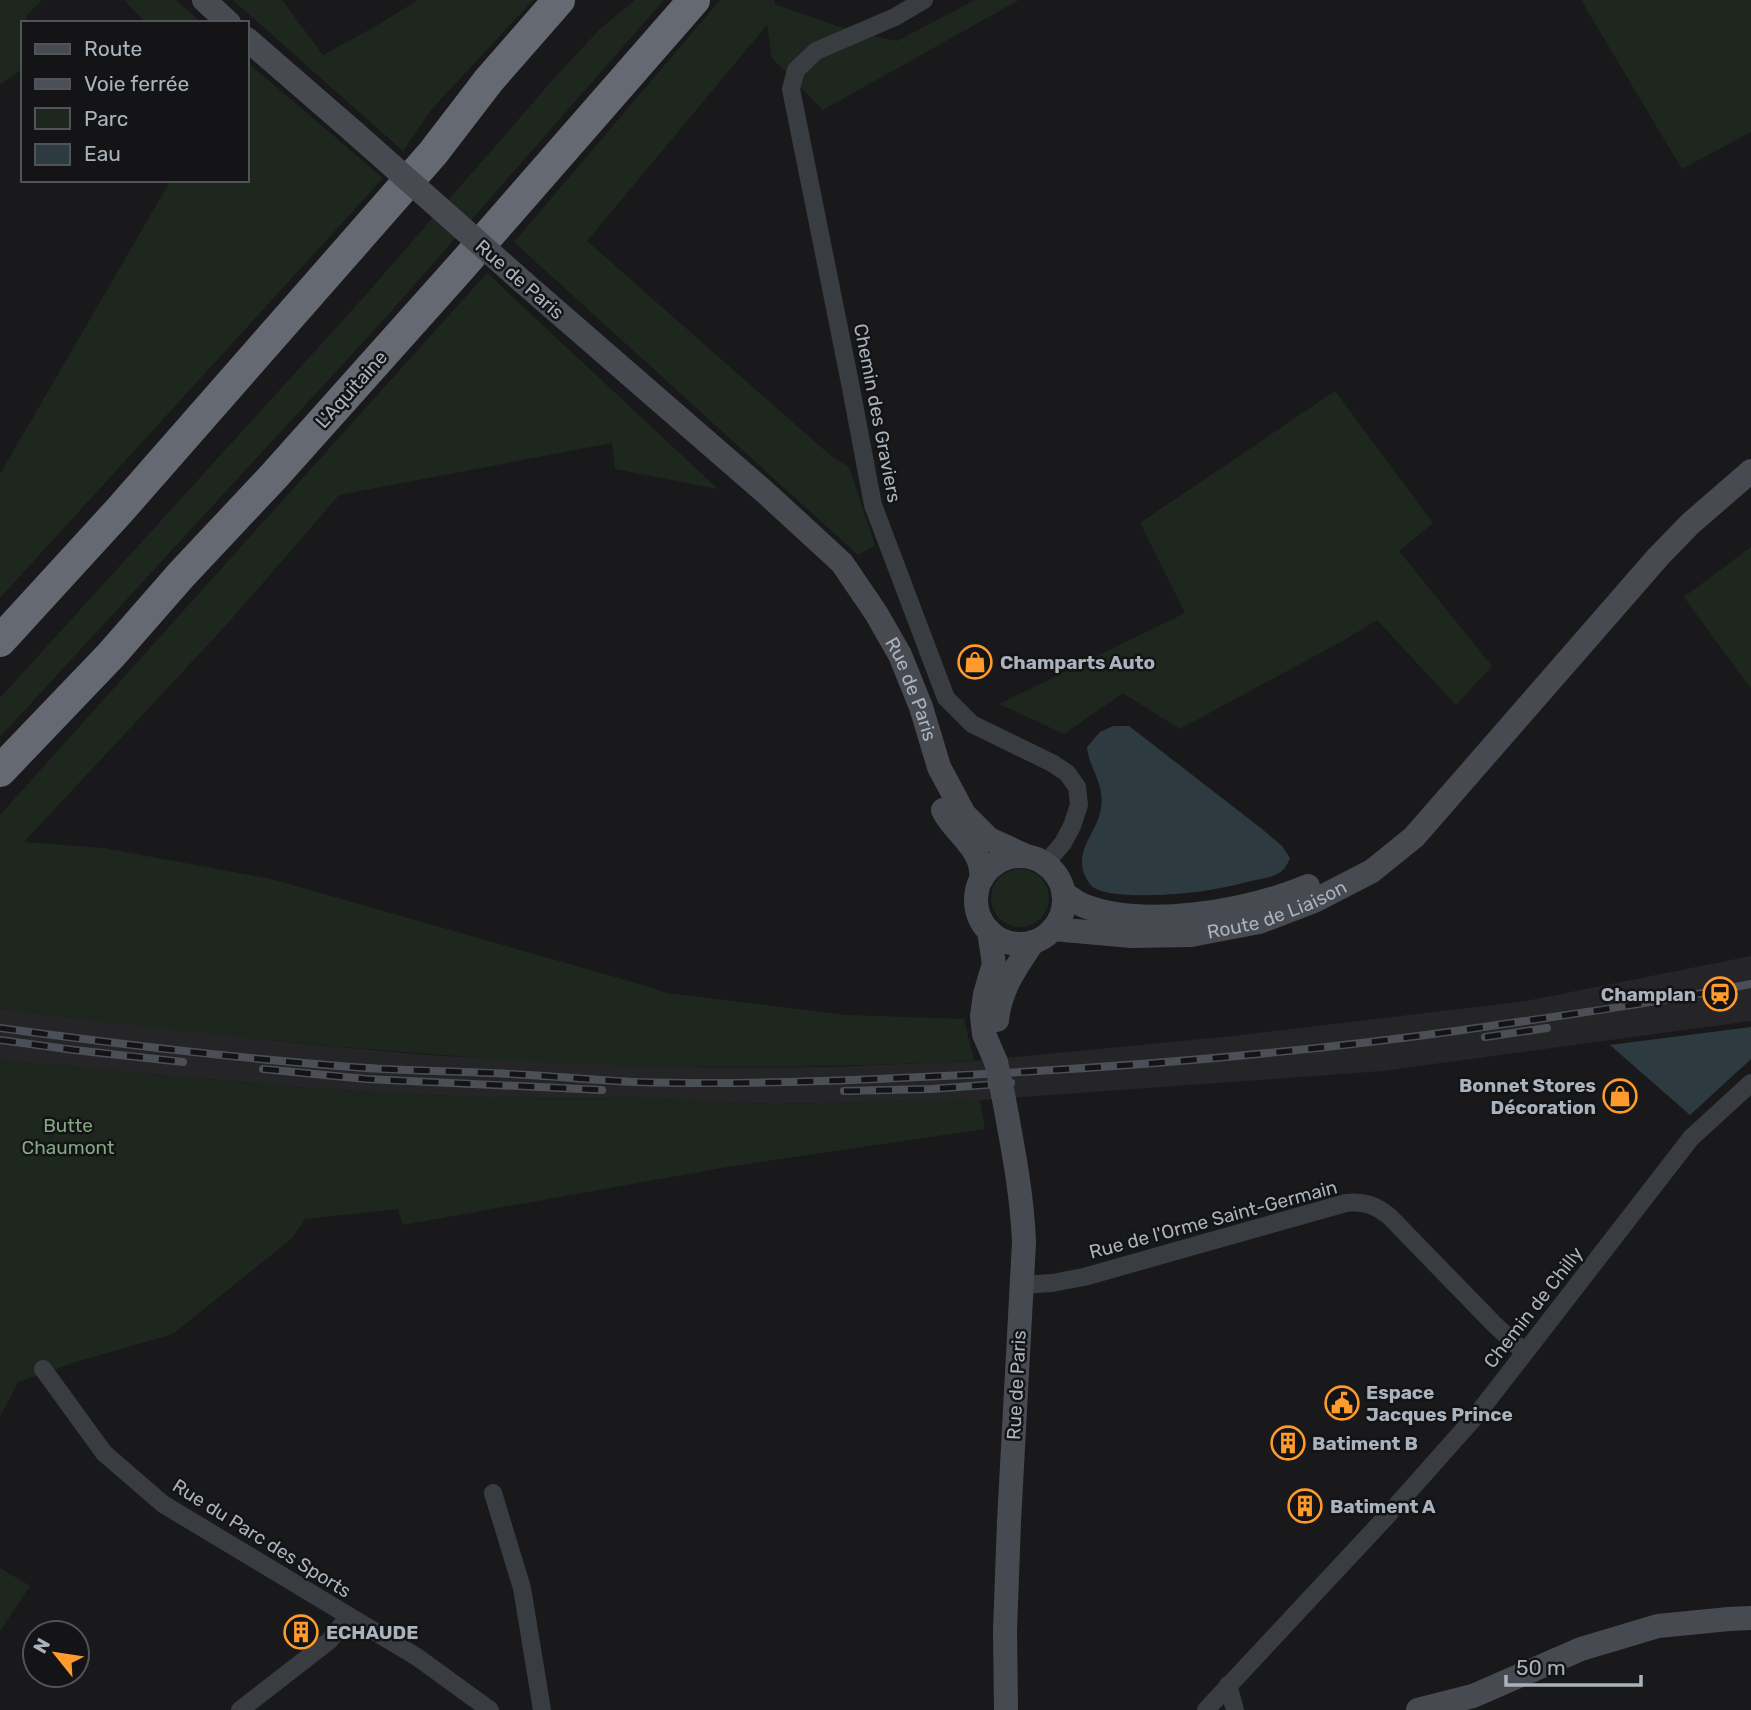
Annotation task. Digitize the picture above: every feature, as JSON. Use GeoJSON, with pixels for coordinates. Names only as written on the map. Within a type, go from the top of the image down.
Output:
{"type":"FeatureCollection","features":[{"type":"Feature","properties":{"kind":"highway"},"geometry":{"type":"LineString","coordinates":[[0,641],[119,511],[433,153],[489,80],[559,0]]}},
{"type":"Feature","properties":{"kind":"highway"},"geometry":{"type":"LineString","coordinates":[[433,153],[475,120],[579,0]]}},
{"type":"Feature","properties":{"kind":"highway","name":"L'Aquitaine"},"geometry":{"type":"LineString","coordinates":[[0,771],[111,655],[181,575],[274,476],[694,0]]}},
{"type":"Feature","properties":{"kind":"street"},"geometry":{"type":"LineString","coordinates":[[204,0],[227,21]]}},
{"type":"Feature","properties":{"kind":"street","name":"Chemin des Graviers"},"geometry":{"type":"LineString","coordinates":[[924,0],[895,17],[816,51],[796,70],[791,89],[873,505],[946,698],[972,724],[1052,763],[1067,773],[1077,787],[1080,806],[1063,843],[1035,860]]}},
{"type":"Feature","properties":{"kind":"street","name":"Rue de Paris"},"geometry":{"type":"LineString","coordinates":[[248,39],[842,563],[876,612],[900,654],[921,707],[939,767],[964,814],[989,839],[1035,860]]}},
{"type":"Feature","properties":{"kind":"street","name":"Route de Liaison"},"geometry":{"type":"LineString","coordinates":[[1043,936],[1191,935],[1259,922],[1314,901],[1371,872],[1414,837],[1658,557],[1690,524],[1751,471]]}},
{"type":"Feature","properties":{"kind":"street","name":"Rue de Paris"},"geometry":{"type":"LineString","coordinates":[[794,518],[863,618],[887,666],[923,770],[947,819],[979,860],[982,878]]}},
{"type":"Feature","properties":{"kind":"street","name":"Route de Liaison"},"geometry":{"type":"LineString","coordinates":[[1064,894],[1080,904],[1136,917],[1191,916],[1251,905],[1306,888],[1361,860],[1405,831],[1460,786]]}},
{"type":"Feature","properties":{"kind":"street"},"geometry":{"type":"LineString","coordinates":[[1013,857],[1035,860],[1057,877],[1064,894],[1062,912],[1043,936],[1017,944],[1002,940],[982,923],[976,904],[977,890],[990,868],[1001,860],[1013,857]]}},
{"type":"Feature","properties":{"kind":"street","name":"Rue de Paris"},"geometry":{"type":"LineString","coordinates":[[989,931],[994,964],[985,994],[982,1016],[984,1034],[996,1062],[1003,1094],[1023,1210],[1024,1242],[1006,1590],[1006,1710]]}},
{"type":"Feature","properties":{"kind":"street","name":"Rue de Paris"},"geometry":{"type":"LineString","coordinates":[[996,1062],[997,1019],[1003,991],[1021,959],[1043,936]]}},
{"type":"Feature","properties":{"kind":"street","name":"Chemin de Chilly"},"geometry":{"type":"LineString","coordinates":[[1206,1710],[1450,1446],[1691,1138],[1751,1083]]}},
{"type":"Feature","properties":{"kind":"street","name":"Rue de l'Orme Saint-Germain"},"geometry":{"type":"LineString","coordinates":[[1021,1285],[1084,1277],[1346,1203],[1368,1203],[1389,1216],[1524,1352]]}},
{"type":"Feature","properties":{"kind":"street","name":"Rue du Parc des Sports"},"geometry":{"type":"LineString","coordinates":[[43,1369],[104,1453],[163,1504],[417,1657],[490,1710]]}},
{"type":"Feature","properties":{"kind":"street"},"geometry":{"type":"LineString","coordinates":[[493,1493],[522,1588],[542,1710]]}},
{"type":"Feature","properties":{"kind":"street"},"geometry":{"type":"LineString","coordinates":[[240,1710],[328,1641],[349,1616]]}},
{"type":"Feature","properties":{"kind":"street"},"geometry":{"type":"LineString","coordinates":[[1418,1710],[1473,1696],[1581,1649],[1658,1626],[1751,1618]]}},
{"type":"Feature","properties":{"kind":"street"},"geometry":{"type":"LineString","coordinates":[[1228,1685],[1235,1710]]}},
{"type":"Feature","properties":{"kind":"shaded area"},"geometry":{"type":"Polygon","coordinates":[[[1751,956],[1751,1021],[1383,1071],[980,1100],[772,1104],[659,1099],[487,1098],[319,1089],[0,1059],[0,1008],[296,1043],[427,1055],[680,1068],[830,1067],[974,1061],[1233,1036],[1526,1001],[1751,956]]]}},
{"type":"Feature","properties":{"kind":"green space"},"geometry":{"type":"Polygon","coordinates":[[[0,0],[42,0],[26,16],[27,21],[21,21],[21,70],[0,84],[0,0]]]}},
{"type":"Feature","properties":{"kind":"green space"},"geometry":{"type":"Polygon","coordinates":[[[124,0],[176,0],[200,21],[144,21],[124,0]]]}},
{"type":"Feature","properties":{"kind":"green space"},"geometry":{"type":"Polygon","coordinates":[[[233,0],[282,0],[323,55],[418,0],[533,0],[431,110],[403,151],[233,0]]]}},
{"type":"Feature","properties":{"kind":"green space"},"geometry":{"type":"Polygon","coordinates":[[[635,0],[664,0],[387,316],[0,737],[0,698],[364,297],[558,74],[600,29],[635,0]]]}},
{"type":"Feature","properties":{"kind":"green space"},"geometry":{"type":"Polygon","coordinates":[[[720,0],[775,0],[774,4],[858,33],[897,41],[975,0],[1019,0],[823,110],[772,58],[767,25],[587,241],[831,456],[849,467],[875,545],[858,555],[514,242],[720,0]]]}},
{"type":"Feature","properties":{"kind":"green space"},"geometry":{"type":"Polygon","coordinates":[[[1581,0],[1751,0],[1751,132],[1682,169],[1581,0]]]}},
{"type":"Feature","properties":{"kind":"green space"},"geometry":{"type":"Polygon","coordinates":[[[248,63],[383,178],[0,598],[0,474],[170,182],[248,182],[248,63]]]}},
{"type":"Feature","properties":{"kind":"green space"},"geometry":{"type":"Polygon","coordinates":[[[487,273],[718,489],[615,469],[612,443],[339,495],[229,622],[24,842],[104,848],[271,879],[667,993],[847,1015],[964,1019],[974,1061],[687,1068],[508,1060],[338,1047],[0,1008],[0,815],[487,273]]]}},
{"type":"Feature","properties":{"kind":"green space"},"geometry":{"type":"Polygon","coordinates":[[[1335,391],[1433,523],[1399,551],[1492,666],[1456,705],[1377,620],[1180,729],[1123,693],[1064,734],[999,704],[1185,613],[1140,523],[1335,391]]]}},
{"type":"Feature","properties":{"kind":"green space"},"geometry":{"type":"Polygon","coordinates":[[[1751,547],[1751,689],[1684,597],[1751,547]]]}},
{"type":"Feature","properties":{"kind":"green space"},"geometry":{"type":"Polygon","coordinates":[[[1020,869],[1031,871],[1044,882],[1049,898],[1047,909],[1036,922],[1020,927],[1009,925],[996,914],[991,898],[993,887],[1004,874],[1020,869]]]}},
{"type":"Feature","properties":{"kind":"green space","name":"Butte Chaumont"},"geometry":{"type":"Polygon","coordinates":[[[0,1059],[319,1089],[487,1098],[659,1099],[772,1104],[980,1100],[985,1129],[727,1167],[403,1225],[398,1209],[305,1219],[291,1239],[173,1334],[18,1382],[0,1417],[0,1059]]]}},
{"type":"Feature","properties":{"kind":"green space"},"geometry":{"type":"Polygon","coordinates":[[[0,1568],[30,1586],[0,1631],[0,1568]]]}},
{"type":"Feature","properties":{"kind":"water"},"geometry":{"type":"Polygon","coordinates":[[[1113,726],[1129,726],[1262,829],[1282,846],[1290,858],[1283,869],[1268,877],[1188,893],[1117,894],[1092,886],[1086,878],[1082,859],[1099,817],[1102,799],[1087,747],[1100,732],[1113,726]]]}},
{"type":"Feature","properties":{"kind":"water"},"geometry":{"type":"Polygon","coordinates":[[[1751,1027],[1751,1059],[1690,1115],[1610,1045],[1751,1027]]]}},
{"type":"Feature","properties":{"kind":"railway"},"geometry":{"type":"LineString","coordinates":[[0,1028],[176,1050],[352,1067],[634,1082],[788,1082],[1073,1069],[1269,1053],[1463,1030],[1751,984]]}},
{"type":"Feature","properties":{"kind":"railway"},"geometry":{"type":"LineString","coordinates":[[1485,1037],[1547,1028]]}},
{"type":"Feature","properties":{"kind":"railway"},"geometry":{"type":"LineString","coordinates":[[0,1040],[183,1062]]}},
{"type":"Feature","properties":{"kind":"railway"},"geometry":{"type":"LineString","coordinates":[[263,1069],[366,1079],[602,1090]]}},
{"type":"Feature","properties":{"kind":"railway"},"geometry":{"type":"LineString","coordinates":[[844,1091],[931,1089],[1011,1083]]}},
{"type":"Feature","properties":{"kind":"place","name":"Champarts Auto"},"geometry":{"type":"Point","coordinates":[975,662]}},
{"type":"Feature","properties":{"kind":"place","name":"Champlan"},"geometry":{"type":"Point","coordinates":[1720,994]}},
{"type":"Feature","properties":{"kind":"place","name":"Bonnet Stores Décoration"},"geometry":{"type":"Point","coordinates":[1620,1096]}},
{"type":"Feature","properties":{"kind":"place","name":"Espace Jacques Prince"},"geometry":{"type":"Point","coordinates":[1342,1403]}},
{"type":"Feature","properties":{"kind":"place","name":"Batiment B"},"geometry":{"type":"Point","coordinates":[1288,1443]}},
{"type":"Feature","properties":{"kind":"place","name":"Batiment A"},"geometry":{"type":"Point","coordinates":[1305,1506]}},
{"type":"Feature","properties":{"kind":"place","name":"ECHAUDE"},"geometry":{"type":"Point","coordinates":[301,1632]}}]}
